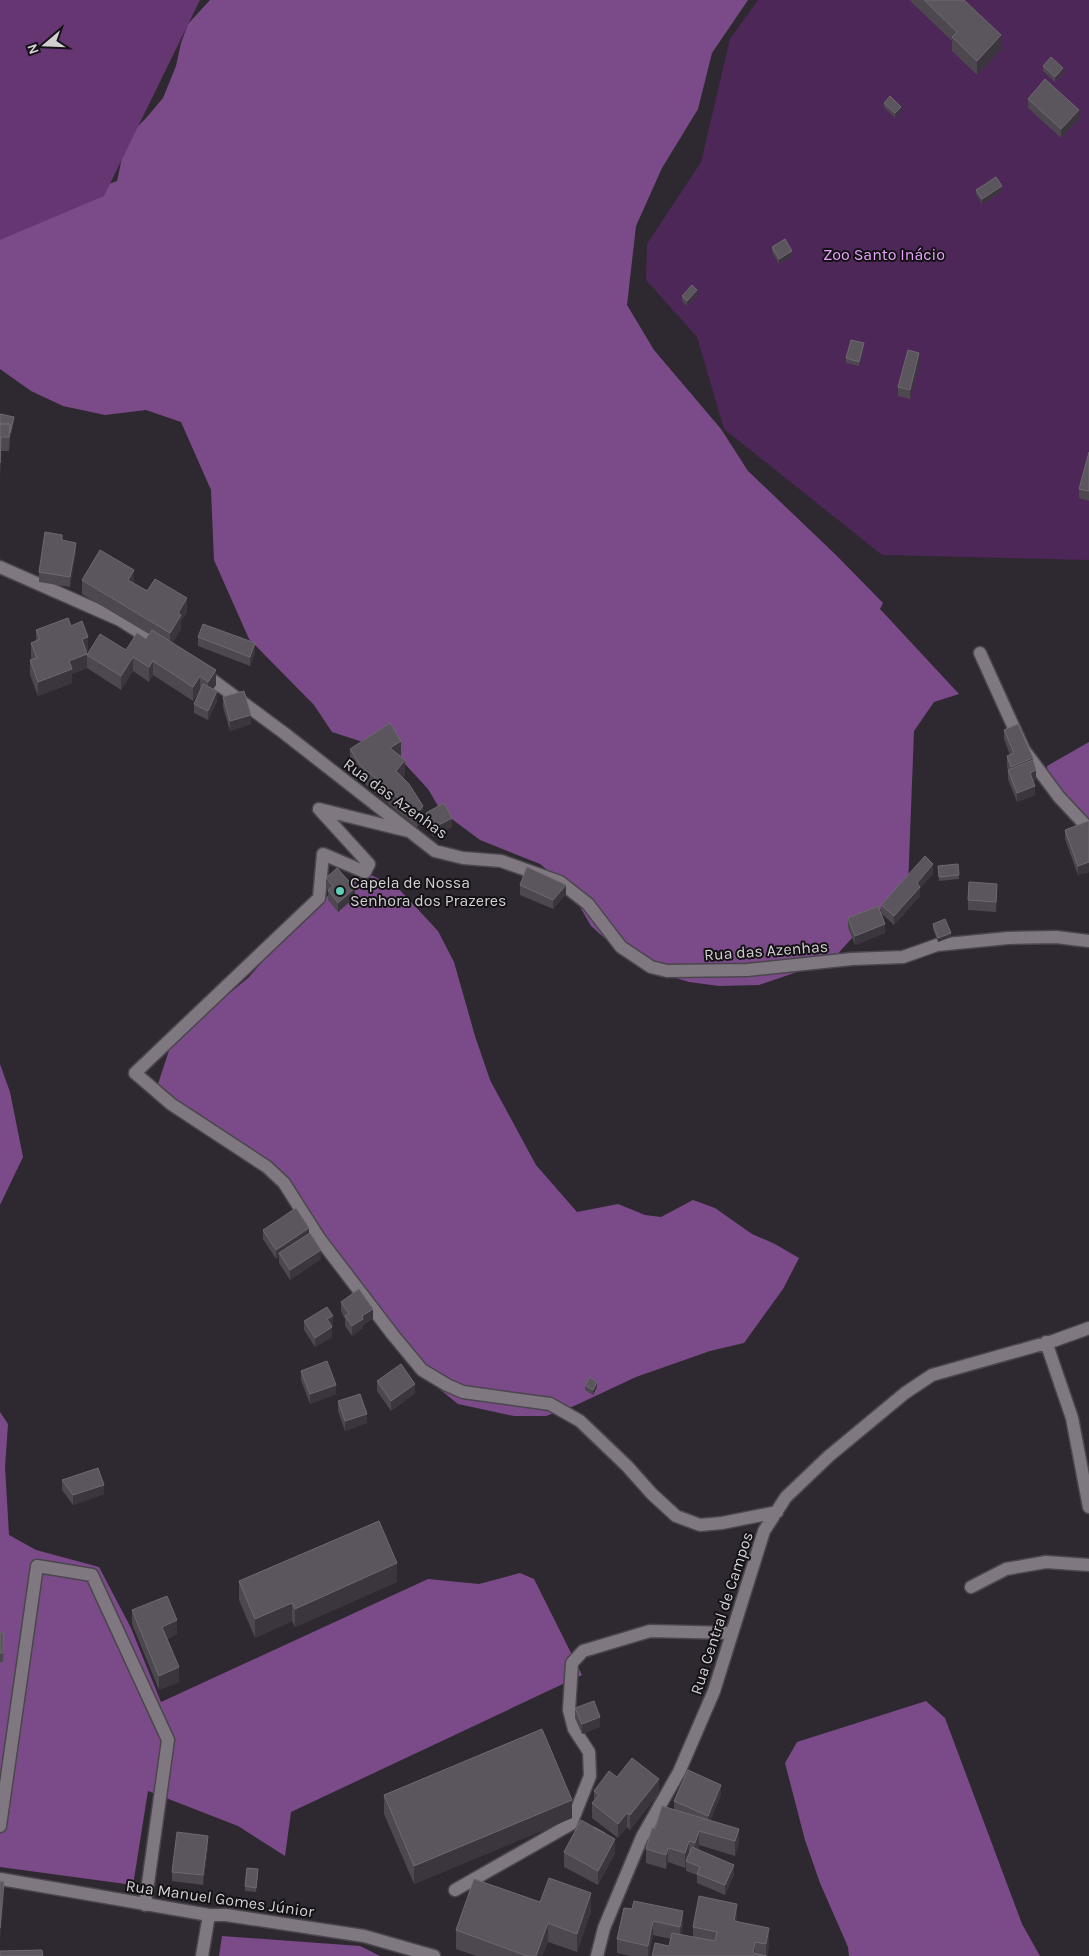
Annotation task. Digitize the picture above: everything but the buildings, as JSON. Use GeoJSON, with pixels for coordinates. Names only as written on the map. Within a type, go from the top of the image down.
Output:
{"type":"FeatureCollection","features":[{"type":"Feature","properties":{"kind":"street"},"geometry":{"type":"LineString","coordinates":[[0,567],[120,620],[169,650]]}},
{"type":"Feature","properties":{"kind":"street"},"geometry":{"type":"LineString","coordinates":[[980,652],[1024,750],[1059,797],[1089,829]]}},
{"type":"Feature","properties":{"kind":"street","name":"Rua das Azenhas"},"geometry":{"type":"LineString","coordinates":[[193,665],[284,733],[435,851],[463,858],[501,861],[560,882],[588,904],[621,948],[651,967],[668,972],[747,970],[903,957],[937,945],[1008,938],[1056,937],[1089,941]]}},
{"type":"Feature","properties":{"kind":"street"},"geometry":{"type":"LineString","coordinates":[[408,831],[319,809],[369,864],[365,872],[323,854],[319,898],[135,1074],[171,1104],[267,1167],[284,1183],[319,1238],[393,1336],[422,1370],[447,1385],[464,1392],[550,1404],[580,1421],[676,1516],[700,1525],[722,1523],[776,1512]]}},
{"type":"Feature","properties":{"kind":"street","name":"Rua Central de Campos"},"geometry":{"type":"LineString","coordinates":[[597,1956],[604,1928],[642,1837],[679,1772],[714,1691],[764,1531],[786,1497],[830,1456],[905,1393],[932,1375],[1089,1328]]}},
{"type":"Feature","properties":{"kind":"street"},"geometry":{"type":"LineString","coordinates":[[1046,1342],[1072,1418],[1089,1507]]}},
{"type":"Feature","properties":{"kind":"street"},"geometry":{"type":"LineString","coordinates":[[971,1587],[1006,1569],[1038,1563],[1089,1565]]}},
{"type":"Feature","properties":{"kind":"street"},"geometry":{"type":"LineString","coordinates":[[0,1826],[37,1566],[92,1575],[168,1740],[145,1905]]}},
{"type":"Feature","properties":{"kind":"street"},"geometry":{"type":"LineString","coordinates":[[455,1890],[571,1824],[590,1776],[589,1752],[574,1729],[569,1710],[572,1664],[583,1651],[650,1631],[732,1634]]}},
{"type":"Feature","properties":{"kind":"street","name":"Rua Manuel Gomes Júnior"},"geometry":{"type":"LineString","coordinates":[[0,1879],[145,1905],[364,1936],[434,1956]]}},
{"type":"Feature","properties":{"kind":"street"},"geometry":{"type":"LineString","coordinates":[[202,1956],[209,1915]]}},
{"type":"Feature","properties":{"kind":"green space","name":"Zoo Santo Inácio"},"geometry":{"type":"Polygon","coordinates":[[[758,0],[1089,0],[1089,560],[882,555],[724,429],[697,337],[646,280],[647,244],[701,162],[730,39],[758,0]]]}},
{"type":"Feature","properties":{"kind":"shaded area"},"geometry":{"type":"Polygon","coordinates":[[[0,0],[200,0],[104,196],[0,240],[0,0]]]}},
{"type":"Feature","properties":{"kind":"shaded area"},"geometry":{"type":"Polygon","coordinates":[[[210,0],[748,0],[712,53],[698,109],[662,168],[636,226],[627,305],[654,350],[721,429],[748,471],[883,603],[880,609],[959,694],[934,702],[914,731],[908,887],[899,891],[832,960],[759,985],[719,986],[689,982],[653,971],[618,950],[591,926],[569,888],[540,864],[480,840],[441,811],[428,789],[405,764],[372,745],[332,732],[314,705],[249,639],[214,560],[211,490],[181,422],[146,410],[105,415],[63,406],[31,391],[0,369],[0,235],[117,181],[126,139],[163,98],[176,66],[181,43],[188,24],[210,0]]]}},
{"type":"Feature","properties":{"kind":"shaded area"},"geometry":{"type":"Polygon","coordinates":[[[1089,742],[1089,823],[1049,790],[1047,766],[1089,742]]]}},
{"type":"Feature","properties":{"kind":"shaded area"},"geometry":{"type":"Polygon","coordinates":[[[369,874],[398,888],[438,931],[454,962],[475,1036],[490,1080],[536,1165],[577,1212],[618,1204],[645,1215],[661,1217],[693,1200],[715,1208],[752,1234],[775,1244],[799,1258],[783,1289],[744,1343],[710,1351],[636,1377],[574,1406],[546,1416],[514,1416],[458,1404],[415,1366],[267,1160],[157,1087],[177,1026],[203,1015],[248,978],[306,912],[348,881],[369,874]]]}},
{"type":"Feature","properties":{"kind":"shaded area"},"geometry":{"type":"Polygon","coordinates":[[[0,1064],[10,1092],[23,1157],[0,1205],[0,1064]]]}},
{"type":"Feature","properties":{"kind":"shaded area"},"geometry":{"type":"Polygon","coordinates":[[[0,1412],[8,1424],[5,1467],[9,1535],[36,1550],[99,1567],[131,1628],[161,1702],[428,1579],[479,1584],[520,1573],[534,1579],[582,1675],[291,1812],[285,1856],[238,1826],[148,1791],[133,1885],[0,1867],[0,1412]]]}},
{"type":"Feature","properties":{"kind":"shaded area"},"geometry":{"type":"Polygon","coordinates":[[[926,1701],[945,1718],[1022,1924],[1040,1956],[849,1956],[848,1947],[820,1883],[805,1840],[785,1763],[797,1742],[926,1701]]]}},
{"type":"Feature","properties":{"kind":"shaded area"},"geometry":{"type":"Polygon","coordinates":[[[222,1936],[360,1946],[380,1956],[219,1956],[222,1936]]]}},
{"type":"Feature","properties":{"kind":"place","name":"Capela de Nossa Senhora dos Prazeres"},"geometry":{"type":"Point","coordinates":[340,891]}}]}
